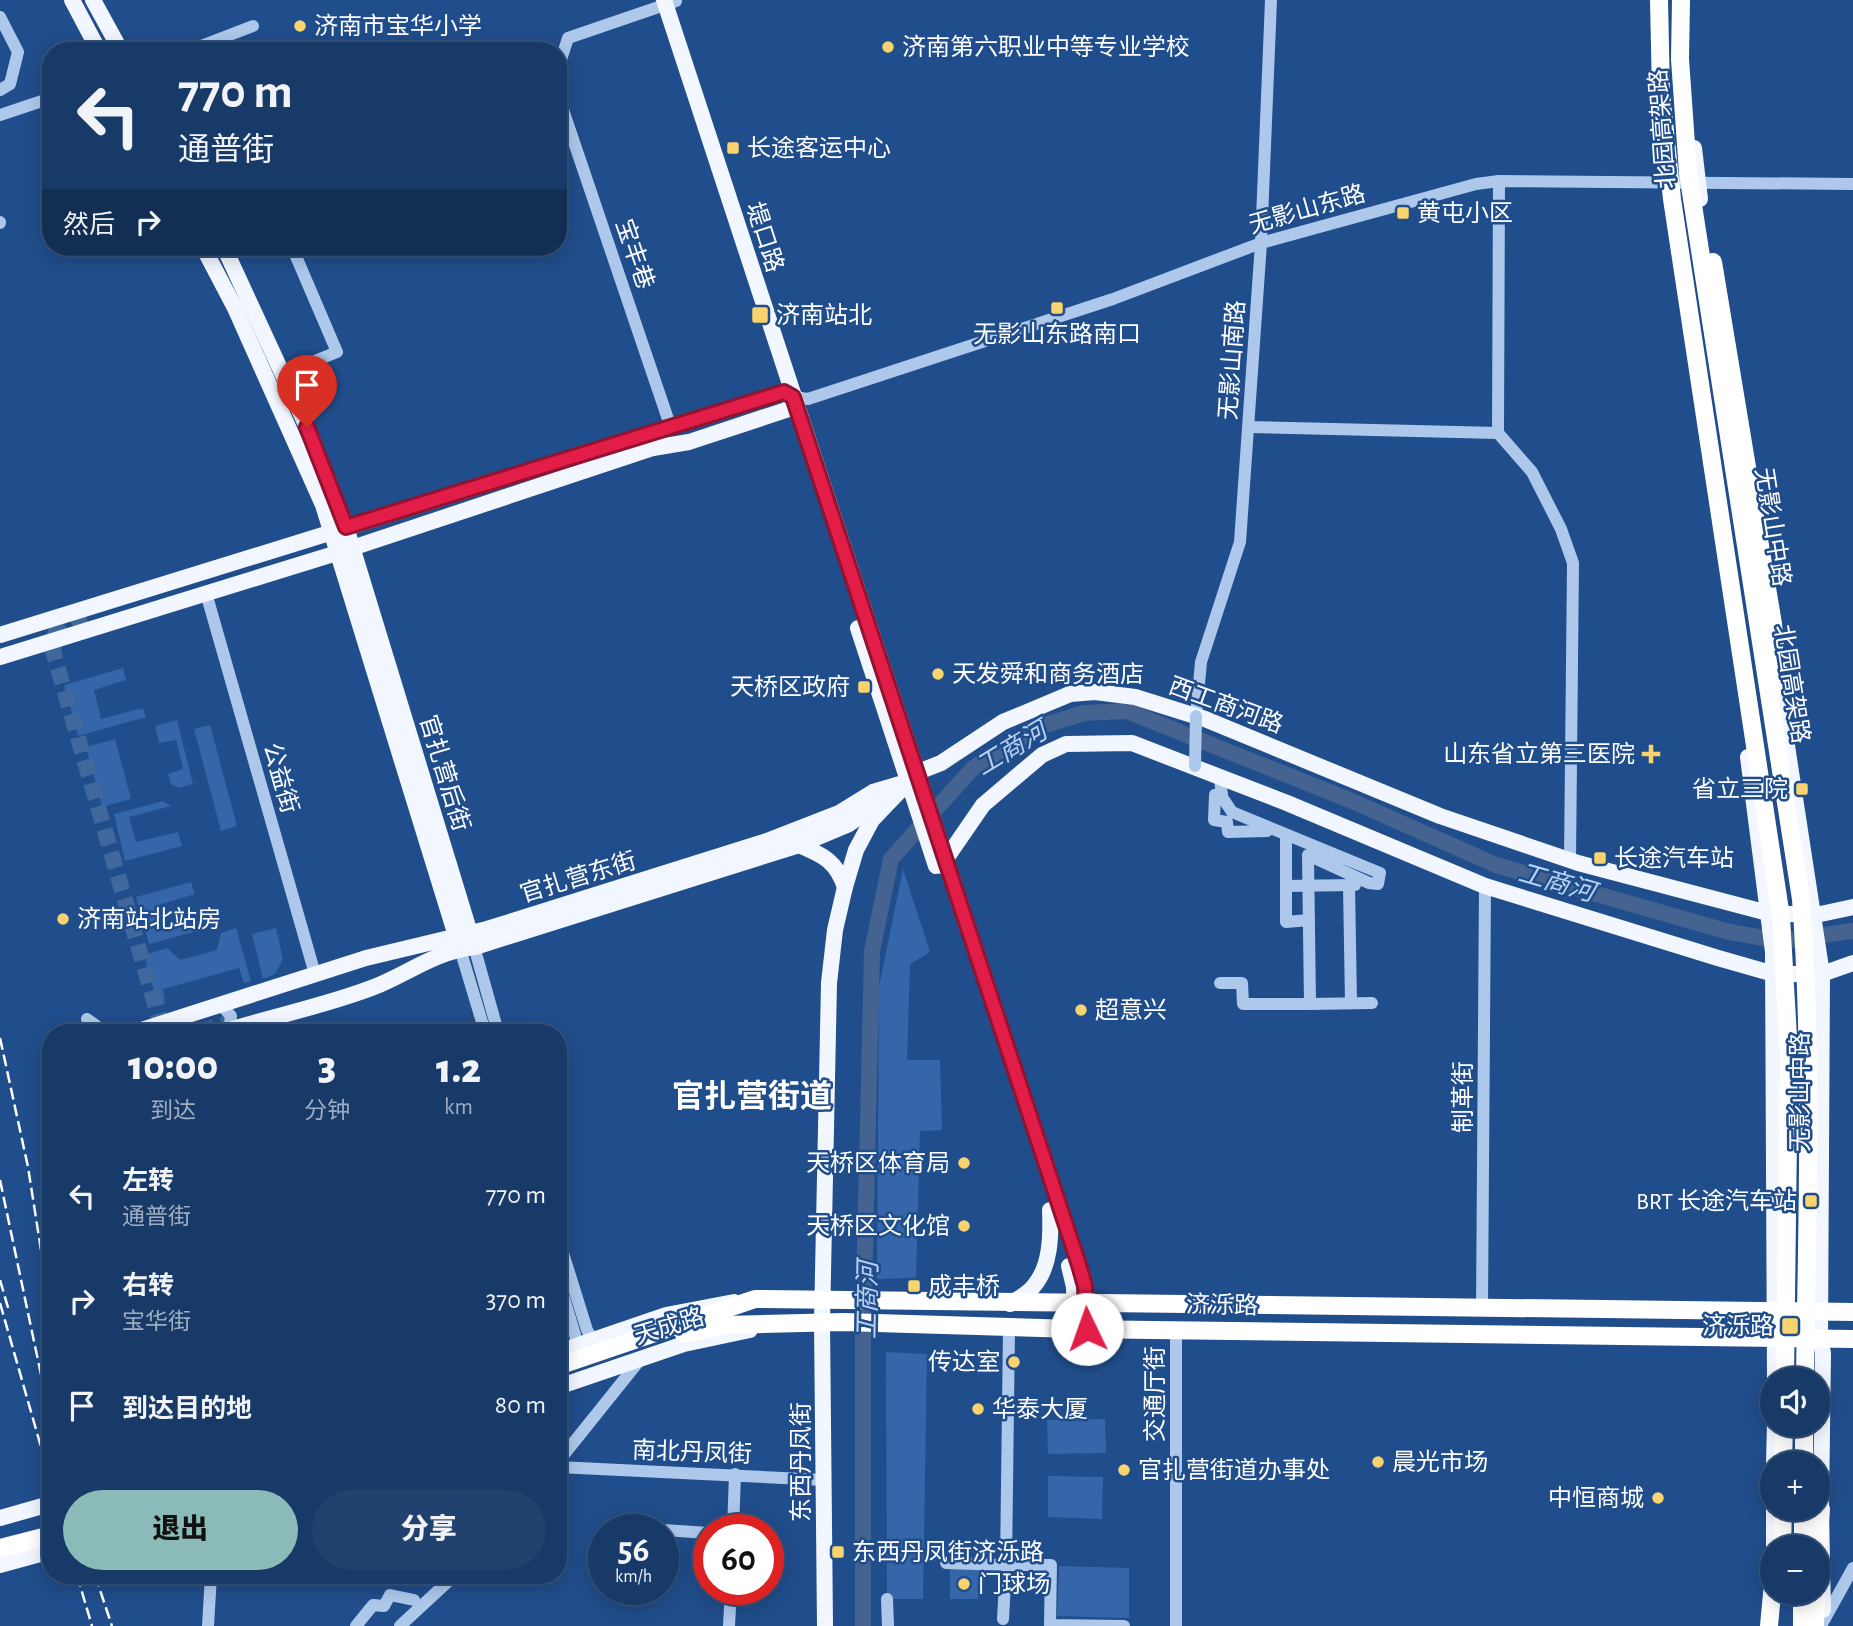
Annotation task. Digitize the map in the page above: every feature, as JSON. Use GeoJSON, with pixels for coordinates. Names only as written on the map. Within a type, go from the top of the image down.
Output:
{"type":"FeatureCollection","features":[{"type":"Feature","properties":{"kind":"highway","name":"北园高架路"},"geometry":{"type":"LineString","coordinates":[[1657,0],[1667,191],[1781,917],[1789,1054],[1785,1367]]}},
{"type":"Feature","properties":{"kind":"highway","name":"北园高架路"},"geometry":{"type":"LineString","coordinates":[[1681,0],[1681,59],[1692,200],[1801,899],[1809,1062],[1805,1367]]}},
{"type":"Feature","properties":{"kind":"highway"},"geometry":{"type":"LineString","coordinates":[[1681,59],[1773,624],[1778,684]]}},
{"type":"Feature","properties":{"kind":"highway"},"geometry":{"type":"LineString","coordinates":[[1667,191],[1688,366],[1744,722]]}},
{"type":"Feature","properties":{"kind":"highway","name":"济泺路"},"geometry":{"type":"LineString","coordinates":[[823,1299],[1081,1306],[1853,1312]]}},
{"type":"Feature","properties":{"kind":"highway","name":"天成路"},"geometry":{"type":"LineString","coordinates":[[567,1363],[755,1300],[823,1299]]}},
{"type":"Feature","properties":{"kind":"highway","name":"济泺路"},"geometry":{"type":"LineString","coordinates":[[822,1322],[1081,1329],[1853,1339]]}},
{"type":"Feature","properties":{"kind":"highway","name":"天成路"},"geometry":{"type":"LineString","coordinates":[[567,1373],[690,1332],[726,1325],[822,1322]]}},
{"type":"Feature","properties":{"kind":"highway"},"geometry":{"type":"LineString","coordinates":[[0,1538],[42,1527]]}},
{"type":"Feature","properties":{"kind":"highway"},"geometry":{"type":"LineString","coordinates":[[0,1548],[42,1537]]}},
{"type":"Feature","properties":{"kind":"highway"},"geometry":{"type":"LineString","coordinates":[[1769,1626],[1774,1605]]}},
{"type":"Feature","properties":{"kind":"highway"},"geometry":{"type":"LineString","coordinates":[[1777,1605],[1780,1626]]}},
{"type":"Feature","properties":{"kind":"highway"},"geometry":{"type":"LineString","coordinates":[[1802,1605],[1802,1626]]}},
{"type":"Feature","properties":{"kind":"highway"},"geometry":{"type":"LineString","coordinates":[[1816,1605],[1818,1625]]}},
{"type":"Feature","properties":{"kind":"main road"},"geometry":{"type":"LineString","coordinates":[[72,0],[94,42]]}},
{"type":"Feature","properties":{"kind":"main road"},"geometry":{"type":"LineString","coordinates":[[93,0],[116,42]]}},
{"type":"Feature","properties":{"kind":"main road","name":"无影山中路"},"geometry":{"type":"LineString","coordinates":[[1686,0],[1686,49],[1698,183],[1753,552],[1778,684],[1821,966],[1820,1338]]}},
{"type":"Feature","properties":{"kind":"main road","name":"堤口路"},"geometry":{"type":"LineString","coordinates":[[661,4],[913,783],[1079,1265],[1081,1329]]}},
{"type":"Feature","properties":{"kind":"main road"},"geometry":{"type":"LineString","coordinates":[[208,256],[235,308],[323,505],[339,529]]}},
{"type":"Feature","properties":{"kind":"main road"},"geometry":{"type":"LineString","coordinates":[[228,256],[283,374],[339,529]]}},
{"type":"Feature","properties":{"kind":"main road"},"geometry":{"type":"LineString","coordinates":[[0,635],[670,428],[789,399]]}},
{"type":"Feature","properties":{"kind":"main road"},"geometry":{"type":"LineString","coordinates":[[0,657],[202,587],[345,550],[570,474],[653,448],[689,442],[789,399]]}},
{"type":"Feature","properties":{"kind":"main road","name":"官扎营后街"},"geometry":{"type":"LineString","coordinates":[[339,529],[465,941]]}},
{"type":"Feature","properties":{"kind":"main road"},"geometry":{"type":"LineString","coordinates":[[202,587],[307,538]]}},
{"type":"Feature","properties":{"kind":"main road","name":"西工商河路"},"geometry":{"type":"LineString","coordinates":[[823,1299],[829,983],[835,930],[856,850],[872,820],[913,783],[1003,722],[1070,694],[1095,692],[1135,697],[1196,716],[1440,816],[1570,860],[1769,919],[1816,920],[1853,906]]}},
{"type":"Feature","properties":{"kind":"main road","name":"无影山中路"},"geometry":{"type":"LineString","coordinates":[[1744,722],[1773,969],[1775,1367]]}},
{"type":"Feature","properties":{"kind":"main road"},"geometry":{"type":"LineString","coordinates":[[942,865],[983,805],[1042,755],[1066,744],[1132,744],[1195,766],[1221,786],[1485,887],[1773,969],[1853,963]]}},
{"type":"Feature","properties":{"kind":"main road","name":"官扎营东街"},"geometry":{"type":"LineString","coordinates":[[162,1024],[316,974],[465,941],[799,845],[849,824],[913,783]]}},
{"type":"Feature","properties":{"kind":"main road","name":"官扎营东街"},"geometry":{"type":"LineString","coordinates":[[252,1024],[376,986],[465,941],[787,834],[839,813],[873,792],[913,783]]}},
{"type":"Feature","properties":{"kind":"main road"},"geometry":{"type":"LineString","coordinates":[[799,845],[827,857],[839,870],[845,887]]}},
{"type":"Feature","properties":{"kind":"main road","name":"堤口路"},"geometry":{"type":"LineString","coordinates":[[942,865],[1081,1306]]}},
{"type":"Feature","properties":{"kind":"main road"},"geometry":{"type":"LineString","coordinates":[[324,995],[415,965]]}},
{"type":"Feature","properties":{"kind":"main road"},"geometry":{"type":"LineString","coordinates":[[1010,1304],[1033,1288],[1044,1266],[1051,1237],[1050,1210]]}},
{"type":"Feature","properties":{"kind":"main road","name":"东西丹凤街"},"geometry":{"type":"LineString","coordinates":[[823,1299],[825,1626]]}},
{"type":"Feature","properties":{"kind":"main road","name":"天成路"},"geometry":{"type":"LineString","coordinates":[[567,1349],[697,1307],[755,1300]]}},
{"type":"Feature","properties":{"kind":"main road","name":"天成路"},"geometry":{"type":"LineString","coordinates":[[567,1384],[684,1344],[796,1322]]}},
{"type":"Feature","properties":{"kind":"main road"},"geometry":{"type":"LineString","coordinates":[[1813,1367],[1814,1350],[1820,1338]]}},
{"type":"Feature","properties":{"kind":"main road"},"geometry":{"type":"LineString","coordinates":[[1816,1451],[1823,1353],[1820,1338]]}},
{"type":"Feature","properties":{"kind":"main road"},"geometry":{"type":"LineString","coordinates":[[0,1518],[42,1506]]}},
{"type":"Feature","properties":{"kind":"main road"},"geometry":{"type":"LineString","coordinates":[[1813,1521],[1818,1625]]}},
{"type":"Feature","properties":{"kind":"main road"},"geometry":{"type":"LineString","coordinates":[[0,1565],[42,1553]]}},
{"type":"Feature","properties":{"kind":"street","name":"无影山南路"},"geometry":{"type":"LineString","coordinates":[[1195,766],[1201,662],[1240,542],[1261,243],[1271,0]]}},
{"type":"Feature","properties":{"kind":"street"},"geometry":{"type":"LineString","coordinates":[[567,42],[568,38],[661,4]]}},
{"type":"Feature","properties":{"kind":"street"},"geometry":{"type":"LineString","coordinates":[[0,17],[18,52],[10,84],[0,90]]}},
{"type":"Feature","properties":{"kind":"street"},"geometry":{"type":"LineString","coordinates":[[211,42],[253,26]]}},
{"type":"Feature","properties":{"kind":"street"},"geometry":{"type":"LineString","coordinates":[[0,115],[42,101]]}},
{"type":"Feature","properties":{"kind":"street","name":"宝丰巷"},"geometry":{"type":"LineString","coordinates":[[567,122],[670,428]]}},
{"type":"Feature","properties":{"kind":"street","name":"无影山东路"},"geometry":{"type":"LineString","coordinates":[[789,399],[808,399],[1100,303],[1261,243],[1431,196],[1499,181],[1667,191],[1698,183],[1853,184]]}},
{"type":"Feature","properties":{"kind":"street"},"geometry":{"type":"LineString","coordinates":[[1499,181],[1498,433],[1532,472],[1561,529],[1573,563],[1570,860]]}},
{"type":"Feature","properties":{"kind":"street"},"geometry":{"type":"LineString","coordinates":[[283,374],[337,352],[296,256]]}},
{"type":"Feature","properties":{"kind":"street"},"geometry":{"type":"LineString","coordinates":[[1249,427],[1498,433]]}},
{"type":"Feature","properties":{"kind":"street","name":"公益街"},"geometry":{"type":"LineString","coordinates":[[202,587],[316,974]]}},
{"type":"Feature","properties":{"kind":"street"},"geometry":{"type":"LineString","coordinates":[[1221,786],[1232,812],[1280,833],[1308,850],[1380,873],[1378,884],[1286,886]]}},
{"type":"Feature","properties":{"kind":"street"},"geometry":{"type":"LineString","coordinates":[[1221,786],[1215,795],[1214,820],[1227,822],[1228,832],[1280,833]]}},
{"type":"Feature","properties":{"kind":"street"},"geometry":{"type":"LineString","coordinates":[[1280,833],[1286,886],[1286,922],[1309,920]]}},
{"type":"Feature","properties":{"kind":"street"},"geometry":{"type":"LineString","coordinates":[[1308,850],[1310,1004]]}},
{"type":"Feature","properties":{"kind":"street"},"geometry":{"type":"LineString","coordinates":[[1349,885],[1352,1003]]}},
{"type":"Feature","properties":{"kind":"street","name":"制革街"},"geometry":{"type":"LineString","coordinates":[[1482,1308],[1485,887]]}},
{"type":"Feature","properties":{"kind":"street","name":"官扎营后街"},"geometry":{"type":"LineString","coordinates":[[465,941],[483,1024]]}},
{"type":"Feature","properties":{"kind":"street","name":"官扎营后街"},"geometry":{"type":"LineString","coordinates":[[465,941],[495,1024]]}},
{"type":"Feature","properties":{"kind":"street"},"geometry":{"type":"LineString","coordinates":[[1220,983],[1242,983],[1243,1004],[1372,1003]]}},
{"type":"Feature","properties":{"kind":"street"},"geometry":{"type":"LineString","coordinates":[[222,1006],[232,1016],[229,1024]]}},
{"type":"Feature","properties":{"kind":"street"},"geometry":{"type":"LineString","coordinates":[[87,1019],[94,1024]]}},
{"type":"Feature","properties":{"kind":"street"},"geometry":{"type":"LineString","coordinates":[[567,1266],[587,1330],[586,1342]]}},
{"type":"Feature","properties":{"kind":"street"},"geometry":{"type":"LineString","coordinates":[[567,1299],[586,1342]]}},
{"type":"Feature","properties":{"kind":"street"},"geometry":{"type":"LineString","coordinates":[[1003,1619],[1009,1327]]}},
{"type":"Feature","properties":{"kind":"street","name":"交通厅街"},"geometry":{"type":"LineString","coordinates":[[1176,1329],[1176,1626]]}},
{"type":"Feature","properties":{"kind":"street"},"geometry":{"type":"LineString","coordinates":[[567,1451],[639,1361]]}},
{"type":"Feature","properties":{"kind":"street","name":"南北丹凤街"},"geometry":{"type":"LineString","coordinates":[[567,1467],[823,1480]]}},
{"type":"Feature","properties":{"kind":"street"},"geometry":{"type":"LineString","coordinates":[[734,1514],[735,1474]]}},
{"type":"Feature","properties":{"kind":"street"},"geometry":{"type":"LineString","coordinates":[[946,1563],[1051,1565],[1050,1625],[1124,1626]]}},
{"type":"Feature","properties":{"kind":"street"},"geometry":{"type":"LineString","coordinates":[[1818,1625],[1853,1568]]}},
{"type":"Feature","properties":{"kind":"street"},"geometry":{"type":"LineString","coordinates":[[208,1626],[210,1584]]}},
{"type":"Feature","properties":{"kind":"street"},"geometry":{"type":"LineString","coordinates":[[400,1626],[445,1584]]}},
{"type":"Feature","properties":{"kind":"street"},"geometry":{"type":"LineString","coordinates":[[356,1626],[373,1605],[384,1606],[390,1595],[414,1600]]}},
{"type":"Feature","properties":{"kind":"street"},"geometry":{"type":"LineString","coordinates":[[887,1599],[888,1626]]}},
{"type":"Feature","properties":{"kind":"street"},"geometry":{"type":"LineString","coordinates":[[729,1626],[730,1605]]}},
{"type":"Feature","properties":{"kind":"shaded area"},"geometry":{"type":"Polygon","coordinates":[[[123,668],[126,680],[94,690],[101,719],[143,708],[146,717],[78,736],[64,685],[123,668]]]}},
{"type":"Feature","properties":{"kind":"shaded area"},"geometry":{"type":"Polygon","coordinates":[[[177,720],[193,784],[179,788],[171,784],[168,774],[183,769],[176,740],[159,743],[155,726],[177,720]]]}},
{"type":"Feature","properties":{"kind":"shaded area"},"geometry":{"type":"Polygon","coordinates":[[[210,725],[237,826],[221,831],[194,729],[210,725]]]}},
{"type":"Feature","properties":{"kind":"shaded area"},"geometry":{"type":"Polygon","coordinates":[[[115,739],[131,799],[102,807],[86,747],[115,739]]]}},
{"type":"Feature","properties":{"kind":"shaded area"},"geometry":{"type":"Polygon","coordinates":[[[163,801],[171,806],[129,817],[136,842],[178,832],[182,846],[125,861],[114,814],[163,801]]]}},
{"type":"Feature","properties":{"kind":"shaded area"},"geometry":{"type":"Polygon","coordinates":[[[903,869],[930,952],[910,964],[907,1060],[940,1060],[942,1130],[920,1131],[916,1278],[877,1279],[879,987],[903,869]]]}},
{"type":"Feature","properties":{"kind":"shaded area"},"geometry":{"type":"Polygon","coordinates":[[[191,882],[195,894],[155,906],[162,931],[201,920],[203,924],[198,931],[149,944],[136,897],[191,882]]]}},
{"type":"Feature","properties":{"kind":"shaded area"},"geometry":{"type":"Polygon","coordinates":[[[236,928],[251,981],[244,983],[239,968],[163,989],[165,1004],[158,1006],[144,955],[167,948],[180,960],[217,950],[221,933],[236,928]]]}},
{"type":"Feature","properties":{"kind":"shaded area"},"geometry":{"type":"Polygon","coordinates":[[[276,928],[283,959],[275,974],[263,979],[252,934],[276,928]]]}},
{"type":"Feature","properties":{"kind":"shaded area"},"geometry":{"type":"Polygon","coordinates":[[[886,1352],[927,1354],[923,1599],[887,1599],[886,1352]]]}},
{"type":"Feature","properties":{"kind":"shaded area"},"geometry":{"type":"Polygon","coordinates":[[[1105,1419],[1106,1453],[1048,1454],[1047,1420],[1105,1419]]]}},
{"type":"Feature","properties":{"kind":"shaded area"},"geometry":{"type":"Polygon","coordinates":[[[1048,1476],[1103,1477],[1102,1519],[1048,1517],[1048,1476]]]}},
{"type":"Feature","properties":{"kind":"shaded area"},"geometry":{"type":"Polygon","coordinates":[[[1059,1566],[1129,1568],[1129,1618],[1057,1616],[1059,1566]]]}},
{"type":"Feature","properties":{"kind":"shaded area","name":"门球场"},"geometry":{"type":"Polygon","coordinates":[[[950,1568],[980,1568],[978,1599],[950,1599],[950,1568]]]}},
{"type":"Feature","properties":{"kind":"waterway","name":"工商河"},"geometry":{"type":"LineString","coordinates":[[863,1626],[863,1332],[872,951],[891,859],[973,768],[1042,726],[1084,713],[1127,711],[1352,801],[1496,865],[1729,932],[1782,941],[1853,931]]}},
{"type":"Feature","properties":{"kind":"tunnel"},"geometry":{"type":"LineString","coordinates":[[86,616],[67,622],[56,631],[53,651],[161,1024]]}},
{"type":"Feature","properties":{"kind":"tunnel"},"geometry":{"type":"LineString","coordinates":[[227,1024],[237,1021]]}},
{"type":"Feature","properties":{"kind":"railway"},"geometry":{"type":"LineString","coordinates":[[0,1038],[28,1167],[42,1256]]}},
{"type":"Feature","properties":{"kind":"railway"},"geometry":{"type":"LineString","coordinates":[[0,1180],[42,1379]]}},
{"type":"Feature","properties":{"kind":"railway"},"geometry":{"type":"LineString","coordinates":[[0,1280],[9,1311]]}},
{"type":"Feature","properties":{"kind":"railway"},"geometry":{"type":"LineString","coordinates":[[0,1303],[42,1450]]}},
{"type":"Feature","properties":{"kind":"railway"},"geometry":{"type":"LineString","coordinates":[[80,1584],[92,1626]]}},
{"type":"Feature","properties":{"kind":"railway"},"geometry":{"type":"LineString","coordinates":[[98,1584],[112,1626]]}},
{"type":"Feature","properties":{"kind":"place","name":"济南市宝华小学"},"geometry":{"type":"Point","coordinates":[300,26]}},
{"type":"Feature","properties":{"kind":"place","name":"济南第六职业中等专业学校"},"geometry":{"type":"Point","coordinates":[888,47]}},
{"type":"Feature","properties":{"kind":"place","name":"长途客运中心"},"geometry":{"type":"Point","coordinates":[733,148]}},
{"type":"Feature","properties":{"kind":"place","name":"黄屯小区"},"geometry":{"type":"Point","coordinates":[1403,213]}},
{"type":"Feature","properties":{"kind":"place","name":"无影山东路南口"},"geometry":{"type":"Point","coordinates":[1057,308]}},
{"type":"Feature","properties":{"kind":"place","name":"济南站北"},"geometry":{"type":"Point","coordinates":[760,315]}},
{"type":"Feature","properties":{"kind":"place","name":"天发舜和商务酒店"},"geometry":{"type":"Point","coordinates":[938,674]}},
{"type":"Feature","properties":{"kind":"place","name":"天桥区政府"},"geometry":{"type":"Point","coordinates":[864,687]}},
{"type":"Feature","properties":{"kind":"place","name":"山东省立第三医院"},"geometry":{"type":"Point","coordinates":[1651,754]}},
{"type":"Feature","properties":{"kind":"place","name":"省立三院"},"geometry":{"type":"Point","coordinates":[1802,789]}},
{"type":"Feature","properties":{"kind":"place","name":"长途汽车站"},"geometry":{"type":"Point","coordinates":[1600,858]}},
{"type":"Feature","properties":{"kind":"place","name":"济南站北站房"},"geometry":{"type":"Point","coordinates":[63,919]}},
{"type":"Feature","properties":{"kind":"place","name":"超意兴"},"geometry":{"type":"Point","coordinates":[1081,1010]}},
{"type":"Feature","properties":{"kind":"place","name":"天桥区体育局"},"geometry":{"type":"Point","coordinates":[964,1163]}},
{"type":"Feature","properties":{"kind":"place","name":"BRT 长途汽车站"},"geometry":{"type":"Point","coordinates":[1811,1201]}},
{"type":"Feature","properties":{"kind":"place","name":"天桥区文化馆"},"geometry":{"type":"Point","coordinates":[964,1226]}},
{"type":"Feature","properties":{"kind":"place","name":"成丰桥"},"geometry":{"type":"Point","coordinates":[914,1286]}},
{"type":"Feature","properties":{"kind":"place","name":"济泺路"},"geometry":{"type":"Point","coordinates":[1790,1326]}},
{"type":"Feature","properties":{"kind":"place","name":"传达室"},"geometry":{"type":"Point","coordinates":[1014,1362]}},
{"type":"Feature","properties":{"kind":"place","name":"华泰大厦"},"geometry":{"type":"Point","coordinates":[978,1409]}},
{"type":"Feature","properties":{"kind":"place","name":"晨光市场"},"geometry":{"type":"Point","coordinates":[1378,1462]}},
{"type":"Feature","properties":{"kind":"place","name":"官扎营街道办事处"},"geometry":{"type":"Point","coordinates":[1124,1470]}},
{"type":"Feature","properties":{"kind":"place","name":"中恒商城"},"geometry":{"type":"Point","coordinates":[1658,1498]}},
{"type":"Feature","properties":{"kind":"place","name":"东西丹凤街济泺路"},"geometry":{"type":"Point","coordinates":[838,1552]}},
{"type":"Feature","properties":{"kind":"place","name":"门球场"},"geometry":{"type":"Point","coordinates":[964,1584]}},
{"type":"Feature","properties":{"kind":"district","name":"官扎营街道"},"geometry":{"type":"Point","coordinates":[752,1096]}},
{"type":"Feature","properties":{"kind":"route"},"geometry":{"type":"LineString","coordinates":[[307,427],[346,527],[784,392],[793,397],[1079,1265],[1085,1286],[1087,1329]]}}]}
